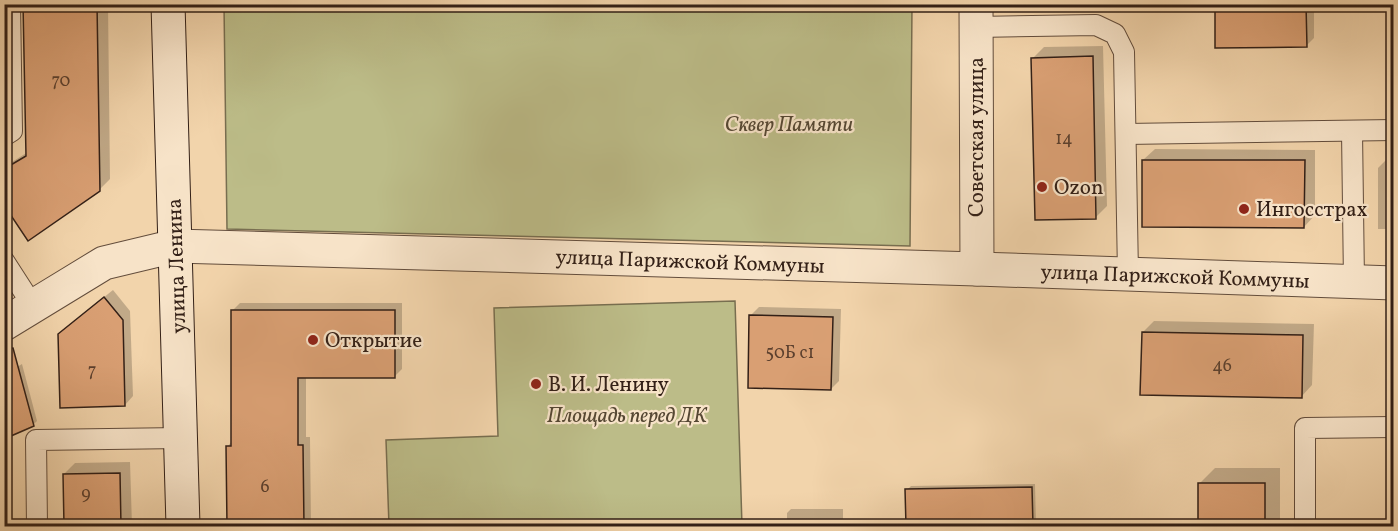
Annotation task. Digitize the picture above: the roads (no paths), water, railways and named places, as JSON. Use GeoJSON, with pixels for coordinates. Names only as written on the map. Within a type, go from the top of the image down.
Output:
{"type":"FeatureCollection","features":[{"type":"Feature","properties":{"kind":"street","name":"улица Ленина"},"geometry":{"type":"LineString","coordinates":[[168,4],[183,526]]}},
{"type":"Feature","properties":{"kind":"street","name":"Советская улица"},"geometry":{"type":"LineString","coordinates":[[976,16],[977,269]]}},
{"type":"Feature","properties":{"kind":"street","name":"улица Парижской Коммуны"},"geometry":{"type":"LineString","coordinates":[[4,324],[104,263],[175,246],[977,269],[1394,284]]}},
{"type":"Feature","properties":{"kind":"lane"},"geometry":{"type":"LineString","coordinates":[[4,136],[12,131],[10,4]]}},
{"type":"Feature","properties":{"kind":"lane"},"geometry":{"type":"LineString","coordinates":[[976,16],[1096,26],[1115,34],[1124,52],[1128,274]]}},
{"type":"Feature","properties":{"kind":"lane"},"geometry":{"type":"LineString","coordinates":[[1126,134],[1394,130]]}},
{"type":"Feature","properties":{"kind":"lane"},"geometry":{"type":"LineString","coordinates":[[1352,131],[1354,282]]}},
{"type":"Feature","properties":{"kind":"lane"},"geometry":{"type":"LineString","coordinates":[[4,261],[33,306]]}},
{"type":"Feature","properties":{"kind":"lane"},"geometry":{"type":"LineString","coordinates":[[1305,526],[1305,428],[1394,427]]}},
{"type":"Feature","properties":{"kind":"lane"},"geometry":{"type":"LineString","coordinates":[[37,526],[36,440],[181,438]]}},
{"type":"Feature","properties":{"kind":"place","name":"Ozon"},"geometry":{"type":"Point","coordinates":[1042,187]}},
{"type":"Feature","properties":{"kind":"place","name":"Ингосстрах"},"geometry":{"type":"Point","coordinates":[1244,209]}},
{"type":"Feature","properties":{"kind":"place","name":"Открытие"},"geometry":{"type":"Point","coordinates":[313,340]}},
{"type":"Feature","properties":{"kind":"place","name":"В. И. Ленину"},"geometry":{"type":"Point","coordinates":[536,384]}},
{"type":"Feature","properties":{"kind":"park label","name":"Сквер Памяти"},"geometry":{"type":"Point","coordinates":[789,124]}},
{"type":"Feature","properties":{"kind":"park label","name":"Площадь перед ДК"},"geometry":{"type":"Point","coordinates":[627,415]}}]}
